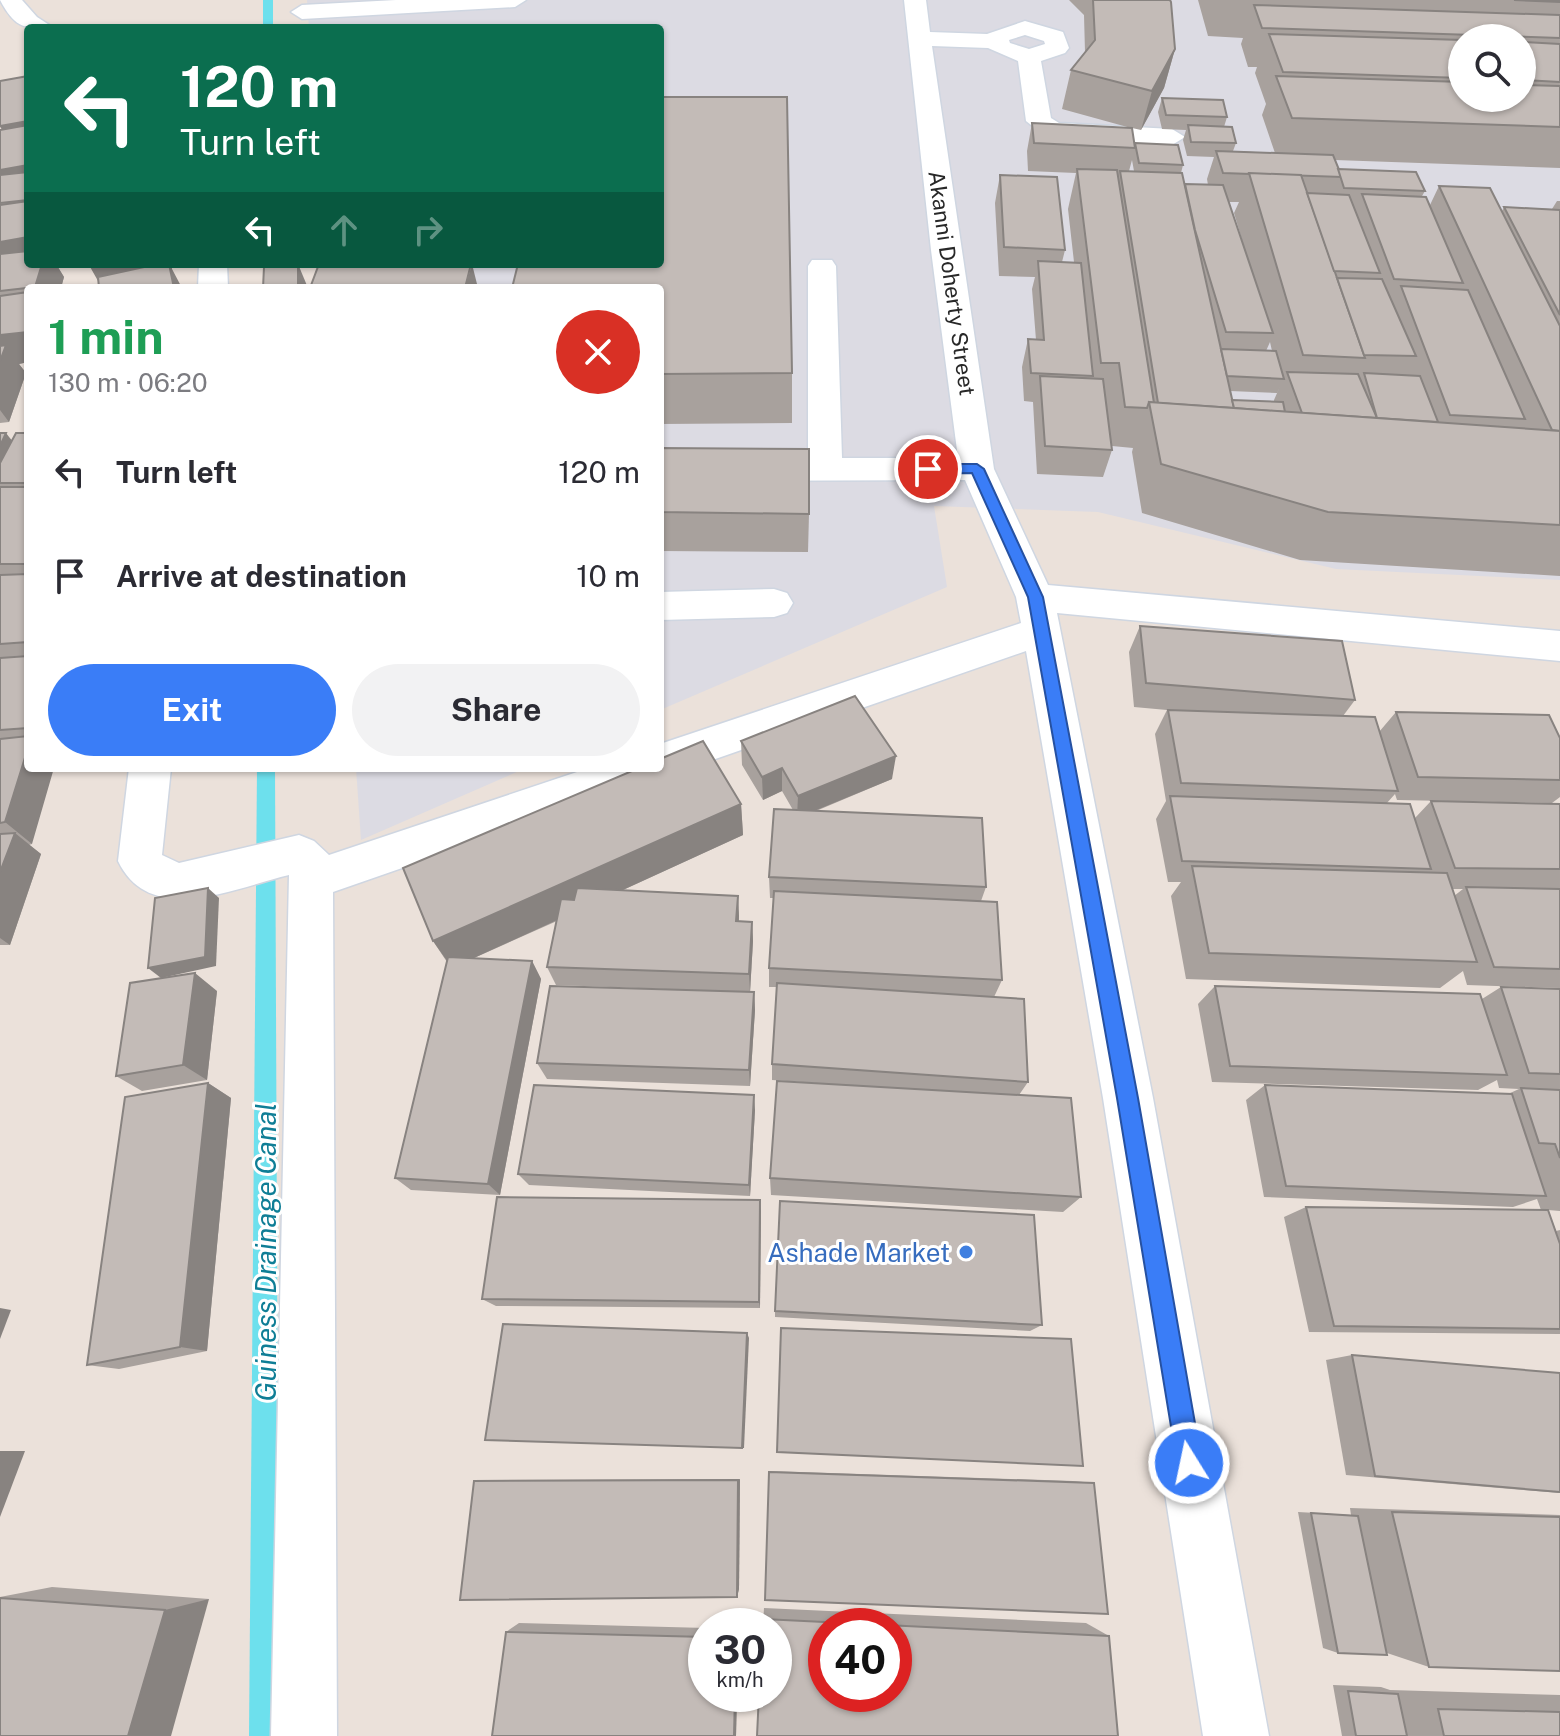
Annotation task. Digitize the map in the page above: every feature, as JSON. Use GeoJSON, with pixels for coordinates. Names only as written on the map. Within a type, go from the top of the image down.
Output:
{"type":"FeatureCollection","features":[{"type":"Feature","properties":{"kind":"street"},"geometry":{"type":"LineString","coordinates":[[10,0],[34,24]]}},
{"type":"Feature","properties":{"kind":"street"},"geometry":{"type":"LineString","coordinates":[[302,12],[515,0]]}},
{"type":"Feature","properties":{"kind":"street"},"geometry":{"type":"LineString","coordinates":[[1019,0],[1025,28]]}},
{"type":"Feature","properties":{"kind":"street"},"geometry":{"type":"LineString","coordinates":[[918,20],[996,41],[1006,52],[1029,57],[1051,53],[1058,43],[1047,32],[1025,28],[1003,32],[996,41]]}},
{"type":"Feature","properties":{"kind":"street","name":"Akanni Doherty Street"},"geometry":{"type":"LineString","coordinates":[[918,20],[945,250],[977,469],[1038,614],[1128,1098],[1236,1736]]}},
{"type":"Feature","properties":{"kind":"street"},"geometry":{"type":"LineString","coordinates":[[1029,57],[1039,121],[1053,130],[1172,137]]}},
{"type":"Feature","properties":{"kind":"street"},"geometry":{"type":"LineString","coordinates":[[822,266],[825,470]]}},
{"type":"Feature","properties":{"kind":"street"},"geometry":{"type":"LineString","coordinates":[[664,470],[977,469]]}},
{"type":"Feature","properties":{"kind":"street"},"geometry":{"type":"LineString","coordinates":[[664,606],[774,603]]}},
{"type":"Feature","properties":{"kind":"street"},"geometry":{"type":"LineString","coordinates":[[664,759],[1038,614],[1559,647]]}},
{"type":"Feature","properties":{"kind":"street"},"geometry":{"type":"LineString","coordinates":[[150,772],[140,861],[154,876],[179,882],[294,870],[626,772]]}},
{"type":"Feature","properties":{"kind":"street"},"geometry":{"type":"LineString","coordinates":[[294,870],[304,1736]]}},
{"type":"Feature","properties":{"kind":"shaded area"},"geometry":{"type":"Polygon","coordinates":[[[307,0],[1560,0],[1560,580],[1336,569],[1098,512],[934,506],[947,587],[664,708],[664,284],[326,284],[324,268],[664,268],[664,24],[309,24],[307,0]]]}},
{"type":"Feature","properties":{"kind":"shaded area"},"geometry":{"type":"Polygon","coordinates":[[[356,772],[517,772],[361,840],[356,772]]]}},
{"type":"Feature","properties":{"kind":"building"},"geometry":{"type":"Polygon","coordinates":[[[1093,0],[1170,0],[1175,49],[1152,91],[1071,70],[1095,40],[1093,0]]]}},
{"type":"Feature","properties":{"kind":"building"},"geometry":{"type":"Polygon","coordinates":[[[1514,0],[1560,0],[1560,2],[1514,0]]]}},
{"type":"Feature","properties":{"kind":"building"},"geometry":{"type":"Polygon","coordinates":[[[1254,5],[1560,15],[1560,38],[1536,37],[1536,24],[1448,24],[1448,34],[1262,28],[1254,5]]]}},
{"type":"Feature","properties":{"kind":"building"},"geometry":{"type":"Polygon","coordinates":[[[1269,34],[1448,40],[1448,78],[1283,72],[1269,34]]]}},
{"type":"Feature","properties":{"kind":"building"},"geometry":{"type":"Polygon","coordinates":[[[1536,43],[1560,44],[1560,82],[1536,81],[1536,43]]]}},
{"type":"Feature","properties":{"kind":"building"},"geometry":{"type":"Polygon","coordinates":[[[1276,76],[1448,82],[1448,112],[1536,112],[1536,85],[1560,86],[1560,127],[1292,118],[1276,76]]]}},
{"type":"Feature","properties":{"kind":"building"},"geometry":{"type":"Polygon","coordinates":[[[24,77],[24,122],[0,126],[0,81],[24,77]]]}},
{"type":"Feature","properties":{"kind":"building"},"geometry":{"type":"Polygon","coordinates":[[[664,97],[787,97],[792,373],[664,374],[664,284],[513,284],[517,268],[664,268],[664,97]]]}},
{"type":"Feature","properties":{"kind":"building"},"geometry":{"type":"Polygon","coordinates":[[[1162,98],[1223,100],[1227,117],[1166,115],[1162,98]]]}},
{"type":"Feature","properties":{"kind":"building"},"geometry":{"type":"Polygon","coordinates":[[[1032,123],[1132,128],[1135,148],[1034,143],[1032,123]]]}},
{"type":"Feature","properties":{"kind":"building"},"geometry":{"type":"Polygon","coordinates":[[[1188,125],[1232,127],[1236,143],[1191,142],[1188,125]]]}},
{"type":"Feature","properties":{"kind":"building"},"geometry":{"type":"Polygon","coordinates":[[[24,126],[24,166],[0,170],[0,130],[24,126]]]}},
{"type":"Feature","properties":{"kind":"building"},"geometry":{"type":"Polygon","coordinates":[[[1135,143],[1178,145],[1183,165],[1139,163],[1135,143]]]}},
{"type":"Feature","properties":{"kind":"building"},"geometry":{"type":"Polygon","coordinates":[[[1216,151],[1333,155],[1342,177],[1223,173],[1216,151]]]}},
{"type":"Feature","properties":{"kind":"building"},"geometry":{"type":"Polygon","coordinates":[[[1077,169],[1117,170],[1154,403],[1149,402],[1147,408],[1125,407],[1119,363],[1101,363],[1077,169]]]}},
{"type":"Feature","properties":{"kind":"building"},"geometry":{"type":"Polygon","coordinates":[[[1338,169],[1416,172],[1425,191],[1344,188],[1338,169]]]}},
{"type":"Feature","properties":{"kind":"building"},"geometry":{"type":"Polygon","coordinates":[[[1120,171],[1182,173],[1234,408],[1158,403],[1120,171]]]}},
{"type":"Feature","properties":{"kind":"building"},"geometry":{"type":"Polygon","coordinates":[[[24,172],[24,200],[0,203],[0,175],[24,172]]]}},
{"type":"Feature","properties":{"kind":"building"},"geometry":{"type":"Polygon","coordinates":[[[1249,173],[1301,175],[1365,358],[1303,355],[1249,173]]]}},
{"type":"Feature","properties":{"kind":"building"},"geometry":{"type":"Polygon","coordinates":[[[1000,175],[1057,177],[1065,250],[1004,247],[1000,175]]]}},
{"type":"Feature","properties":{"kind":"building"},"geometry":{"type":"Polygon","coordinates":[[[1185,184],[1223,185],[1273,333],[1226,332],[1195,230],[1185,184]]]}},
{"type":"Feature","properties":{"kind":"building"},"geometry":{"type":"Polygon","coordinates":[[[1439,186],[1490,188],[1560,326],[1560,431],[1552,430],[1439,186]]]}},
{"type":"Feature","properties":{"kind":"building"},"geometry":{"type":"Polygon","coordinates":[[[1307,193],[1349,195],[1380,273],[1334,271],[1307,193]]]}},
{"type":"Feature","properties":{"kind":"building"},"geometry":{"type":"Polygon","coordinates":[[[1362,194],[1426,197],[1463,283],[1394,279],[1362,194]]]}},
{"type":"Feature","properties":{"kind":"building"},"geometry":{"type":"Polygon","coordinates":[[[24,202],[24,238],[0,242],[0,205],[24,202]]]}},
{"type":"Feature","properties":{"kind":"building"},"geometry":{"type":"Polygon","coordinates":[[[1504,207],[1560,210],[1560,315],[1504,207]]]}},
{"type":"Feature","properties":{"kind":"building"},"geometry":{"type":"Polygon","coordinates":[[[24,251],[24,268],[41,268],[36,284],[0,291],[0,254],[24,251]]]}},
{"type":"Feature","properties":{"kind":"building"},"geometry":{"type":"Polygon","coordinates":[[[1038,261],[1081,263],[1093,376],[1031,373],[1028,339],[1044,340],[1038,261]]]}},
{"type":"Feature","properties":{"kind":"building"},"geometry":{"type":"Polygon","coordinates":[[[140,268],[170,268],[173,284],[99,284],[98,277],[140,268]]]}},
{"type":"Feature","properties":{"kind":"building"},"geometry":{"type":"Polygon","coordinates":[[[264,268],[298,268],[298,284],[263,284],[264,268]]]}},
{"type":"Feature","properties":{"kind":"building"},"geometry":{"type":"Polygon","coordinates":[[[318,268],[470,268],[466,284],[312,284],[318,268]]]}},
{"type":"Feature","properties":{"kind":"building"},"geometry":{"type":"Polygon","coordinates":[[[1337,278],[1382,279],[1416,356],[1364,355],[1337,278]]]}},
{"type":"Feature","properties":{"kind":"building"},"geometry":{"type":"Polygon","coordinates":[[[1401,286],[1468,290],[1525,419],[1450,415],[1401,286]]]}},
{"type":"Feature","properties":{"kind":"building"},"geometry":{"type":"Polygon","coordinates":[[[24,293],[24,332],[0,335],[0,296],[24,293]]]}},
{"type":"Feature","properties":{"kind":"building"},"geometry":{"type":"Polygon","coordinates":[[[6,345],[0,361],[0,346],[6,345]]]}},
{"type":"Feature","properties":{"kind":"building"},"geometry":{"type":"Polygon","coordinates":[[[1221,349],[1276,351],[1284,379],[1227,376],[1221,349]]]}},
{"type":"Feature","properties":{"kind":"building"},"geometry":{"type":"Polygon","coordinates":[[[1287,372],[1358,374],[1377,418],[1302,413],[1287,372]]]}},
{"type":"Feature","properties":{"kind":"building"},"geometry":{"type":"Polygon","coordinates":[[[1364,373],[1420,376],[1438,422],[1377,418],[1364,373]]]}},
{"type":"Feature","properties":{"kind":"building"},"geometry":{"type":"Polygon","coordinates":[[[1040,376],[1103,379],[1112,450],[1045,446],[1040,376]]]}},
{"type":"Feature","properties":{"kind":"building"},"geometry":{"type":"Polygon","coordinates":[[[1232,400],[1283,402],[1285,412],[1234,408],[1232,400]]]}},
{"type":"Feature","properties":{"kind":"building"},"geometry":{"type":"Polygon","coordinates":[[[1149,402],[1560,431],[1560,525],[1328,512],[1161,464],[1149,402]]]}},
{"type":"Feature","properties":{"kind":"building"},"geometry":{"type":"Polygon","coordinates":[[[16,433],[24,433],[24,483],[0,483],[0,463],[16,433]]]}},
{"type":"Feature","properties":{"kind":"building"},"geometry":{"type":"Polygon","coordinates":[[[664,448],[809,449],[809,514],[664,512],[664,448]]]}},
{"type":"Feature","properties":{"kind":"building"},"geometry":{"type":"Polygon","coordinates":[[[0,487],[24,487],[24,564],[0,564],[0,487]]]}},
{"type":"Feature","properties":{"kind":"building"},"geometry":{"type":"Polygon","coordinates":[[[24,574],[24,642],[0,644],[0,575],[24,574]]]}},
{"type":"Feature","properties":{"kind":"building"},"geometry":{"type":"Polygon","coordinates":[[[1140,626],[1342,641],[1355,700],[1146,683],[1140,626]]]}},
{"type":"Feature","properties":{"kind":"building"},"geometry":{"type":"Polygon","coordinates":[[[24,656],[24,728],[0,730],[0,658],[24,656]]]}},
{"type":"Feature","properties":{"kind":"building"},"geometry":{"type":"Polygon","coordinates":[[[855,696],[896,756],[798,796],[782,768],[762,777],[741,741],[855,696]]]}},
{"type":"Feature","properties":{"kind":"building"},"geometry":{"type":"Polygon","coordinates":[[[1168,710],[1375,717],[1398,791],[1181,783],[1168,710]]]}},
{"type":"Feature","properties":{"kind":"building"},"geometry":{"type":"Polygon","coordinates":[[[1396,712],[1549,715],[1560,738],[1560,780],[1418,777],[1396,712]]]}},
{"type":"Feature","properties":{"kind":"building"},"geometry":{"type":"Polygon","coordinates":[[[24,736],[24,761],[5,822],[0,823],[0,739],[24,736]]]}},
{"type":"Feature","properties":{"kind":"building"},"geometry":{"type":"Polygon","coordinates":[[[703,741],[741,804],[433,941],[403,868],[630,772],[664,772],[664,757],[703,741]]]}},
{"type":"Feature","properties":{"kind":"building"},"geometry":{"type":"Polygon","coordinates":[[[1170,796],[1410,804],[1431,869],[1182,861],[1170,796]]]}},
{"type":"Feature","properties":{"kind":"building"},"geometry":{"type":"Polygon","coordinates":[[[1431,801],[1560,804],[1560,869],[1455,868],[1431,801]]]}},
{"type":"Feature","properties":{"kind":"building"},"geometry":{"type":"Polygon","coordinates":[[[774,809],[982,818],[986,887],[769,877],[774,809]]]}},
{"type":"Feature","properties":{"kind":"building"},"geometry":{"type":"Polygon","coordinates":[[[15,833],[0,872],[0,834],[15,833]]]}},
{"type":"Feature","properties":{"kind":"building"},"geometry":{"type":"Polygon","coordinates":[[[1192,866],[1447,873],[1477,962],[1209,953],[1192,866]]]}},
{"type":"Feature","properties":{"kind":"building"},"geometry":{"type":"Polygon","coordinates":[[[1466,887],[1560,889],[1560,969],[1494,967],[1466,887]]]}},
{"type":"Feature","properties":{"kind":"building"},"geometry":{"type":"Polygon","coordinates":[[[208,888],[205,957],[148,968],[155,898],[208,888]]]}},
{"type":"Feature","properties":{"kind":"building"},"geometry":{"type":"Polygon","coordinates":[[[577,888],[738,896],[736,921],[752,922],[749,974],[547,967],[561,899],[574,900],[577,888]]]}},
{"type":"Feature","properties":{"kind":"building"},"geometry":{"type":"Polygon","coordinates":[[[774,891],[997,902],[1002,980],[769,968],[774,891]]]}},
{"type":"Feature","properties":{"kind":"building"},"geometry":{"type":"Polygon","coordinates":[[[448,957],[532,961],[488,1184],[395,1178],[448,957]]]}},
{"type":"Feature","properties":{"kind":"building"},"geometry":{"type":"Polygon","coordinates":[[[195,973],[183,1065],[116,1076],[130,983],[195,973]]]}},
{"type":"Feature","properties":{"kind":"building"},"geometry":{"type":"Polygon","coordinates":[[[777,983],[1024,999],[1028,1082],[772,1064],[777,983]]]}},
{"type":"Feature","properties":{"kind":"building"},"geometry":{"type":"Polygon","coordinates":[[[550,986],[754,992],[749,1070],[537,1063],[550,986]]]}},
{"type":"Feature","properties":{"kind":"building"},"geometry":{"type":"Polygon","coordinates":[[[1215,986],[1480,994],[1507,1075],[1230,1066],[1215,986]]]}},
{"type":"Feature","properties":{"kind":"building"},"geometry":{"type":"Polygon","coordinates":[[[1501,987],[1560,989],[1560,1074],[1529,1073],[1501,987]]]}},
{"type":"Feature","properties":{"kind":"building"},"geometry":{"type":"Polygon","coordinates":[[[777,1081],[1071,1098],[1081,1197],[770,1178],[777,1081]]]}},
{"type":"Feature","properties":{"kind":"building"},"geometry":{"type":"Polygon","coordinates":[[[208,1083],[180,1347],[87,1365],[125,1097],[208,1083]]]}},
{"type":"Feature","properties":{"kind":"building"},"geometry":{"type":"Polygon","coordinates":[[[534,1085],[754,1095],[749,1185],[518,1174],[534,1085]]]}},
{"type":"Feature","properties":{"kind":"building"},"geometry":{"type":"Polygon","coordinates":[[[1265,1085],[1512,1094],[1546,1196],[1286,1186],[1265,1085]]]}},
{"type":"Feature","properties":{"kind":"building"},"geometry":{"type":"Polygon","coordinates":[[[1521,1088],[1560,1090],[1560,1158],[1555,1144],[1539,1143],[1521,1088]]]}},
{"type":"Feature","properties":{"kind":"building"},"geometry":{"type":"Polygon","coordinates":[[[497,1197],[760,1200],[759,1302],[482,1299],[497,1197]]]}},
{"type":"Feature","properties":{"kind":"building"},"geometry":{"type":"Polygon","coordinates":[[[780,1201],[1034,1215],[1042,1325],[775,1311],[780,1201]]]}},
{"type":"Feature","properties":{"kind":"building"},"geometry":{"type":"Polygon","coordinates":[[[1306,1207],[1548,1210],[1560,1244],[1560,1329],[1334,1326],[1306,1207]]]}},
{"type":"Feature","properties":{"kind":"building"},"geometry":{"type":"Polygon","coordinates":[[[503,1324],[747,1333],[742,1448],[485,1440],[503,1324]]]}},
{"type":"Feature","properties":{"kind":"building"},"geometry":{"type":"Polygon","coordinates":[[[781,1328],[1071,1339],[1083,1466],[777,1452],[781,1328]]]}},
{"type":"Feature","properties":{"kind":"building"},"geometry":{"type":"Polygon","coordinates":[[[1352,1355],[1560,1373],[1560,1492],[1375,1476],[1352,1355]]]}},
{"type":"Feature","properties":{"kind":"building"},"geometry":{"type":"Polygon","coordinates":[[[769,1472],[1094,1483],[1108,1614],[765,1600],[769,1472]]]}},
{"type":"Feature","properties":{"kind":"building"},"geometry":{"type":"Polygon","coordinates":[[[738,1480],[737,1597],[460,1600],[474,1481],[738,1480]]]}},
{"type":"Feature","properties":{"kind":"building"},"geometry":{"type":"Polygon","coordinates":[[[1392,1512],[1560,1517],[1560,1671],[1429,1667],[1392,1512]]]}},
{"type":"Feature","properties":{"kind":"building"},"geometry":{"type":"Polygon","coordinates":[[[1311,1513],[1358,1516],[1387,1655],[1338,1653],[1311,1513]]]}},
{"type":"Feature","properties":{"kind":"building"},"geometry":{"type":"Polygon","coordinates":[[[0,1598],[165,1610],[128,1736],[0,1736],[0,1598]]]}},
{"type":"Feature","properties":{"kind":"building"},"geometry":{"type":"Polygon","coordinates":[[[792,1620],[808,1621],[808,1712],[912,1712],[912,1626],[1109,1636],[1118,1736],[757,1736],[758,1712],[792,1712],[792,1620]]]}},
{"type":"Feature","properties":{"kind":"building"},"geometry":{"type":"Polygon","coordinates":[[[506,1632],[688,1637],[688,1712],[735,1712],[734,1736],[492,1736],[506,1632]]]}},
{"type":"Feature","properties":{"kind":"building"},"geometry":{"type":"Polygon","coordinates":[[[1348,1691],[1398,1694],[1407,1736],[1356,1736],[1348,1691]]]}},
{"type":"Feature","properties":{"kind":"building"},"geometry":{"type":"Polygon","coordinates":[[[1438,1709],[1560,1712],[1560,1736],[1444,1736],[1438,1709]]]}},
{"type":"Feature","properties":{"kind":"waterway","name":"Guiness Drainage Canal"},"geometry":{"type":"LineString","coordinates":[[268,0],[268,24]]}},
{"type":"Feature","properties":{"kind":"waterway","name":"Guiness Drainage Canal"},"geometry":{"type":"LineString","coordinates":[[264,1736],[266,772]]}},
{"type":"Feature","properties":{"kind":"place","name":"Ashade Market"},"geometry":{"type":"Point","coordinates":[966,1252]}},
{"type":"Feature","properties":{"kind":"route"},"geometry":{"type":"LineString","coordinates":[[928,469],[977,469],[1035,597],[1128,1098],[1189,1463]]}}]}
